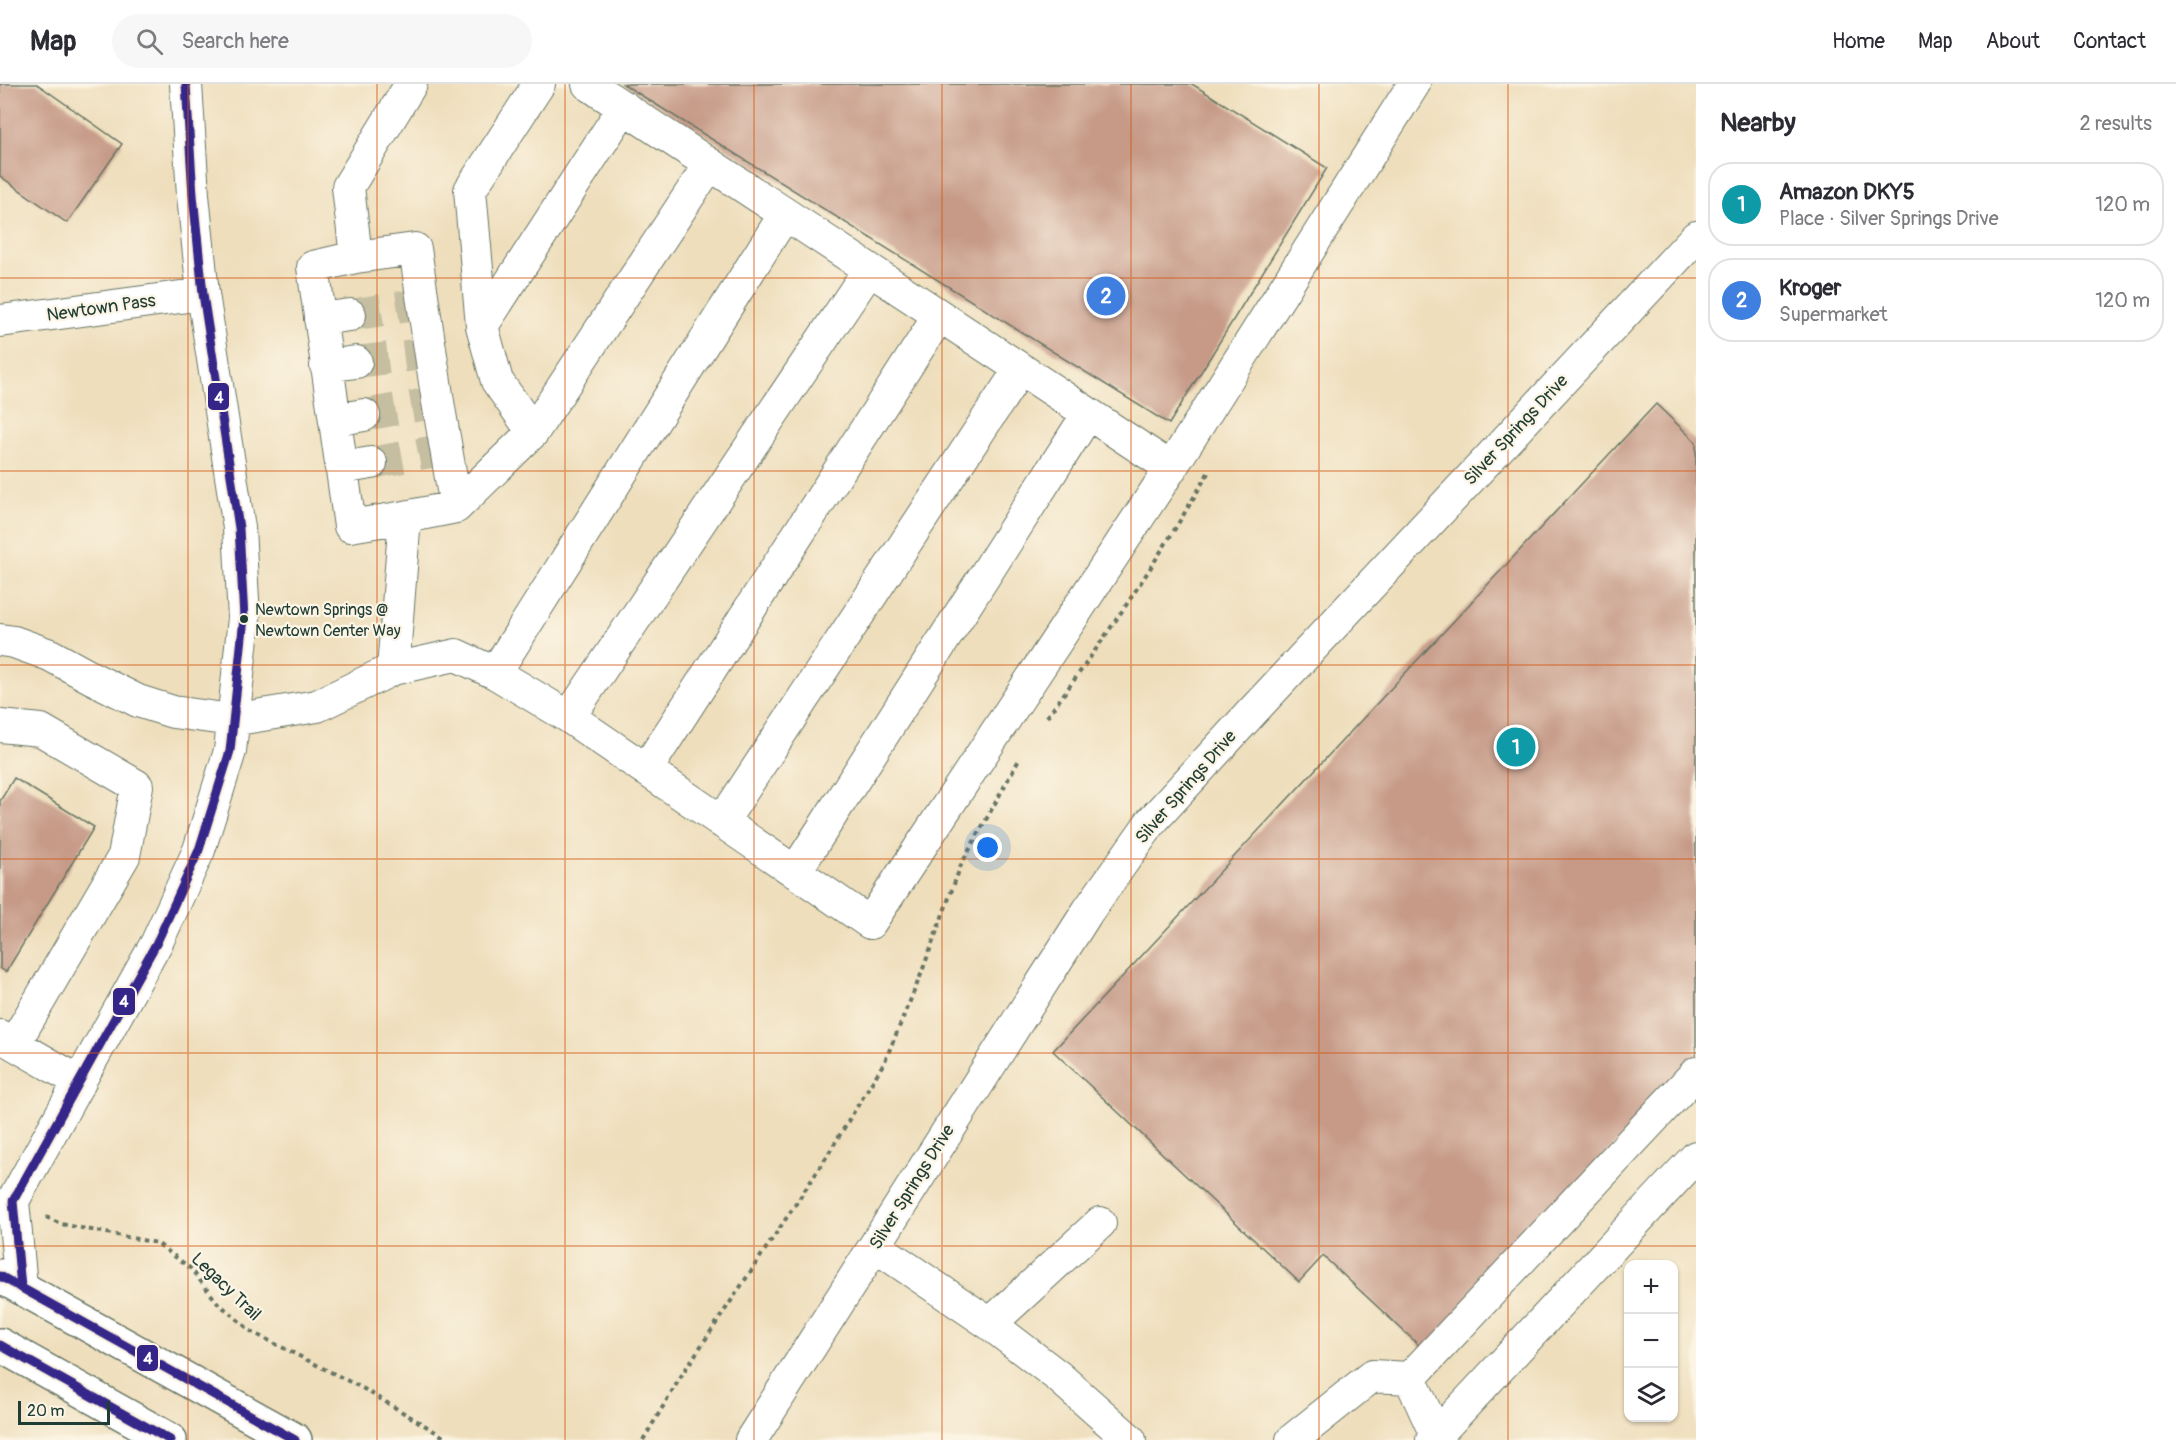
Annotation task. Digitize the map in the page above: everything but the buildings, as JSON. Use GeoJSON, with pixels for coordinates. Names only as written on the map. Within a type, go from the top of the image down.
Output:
{"type":"FeatureCollection","features":[{"type":"Feature","properties":{"kind":"highway"},"geometry":{"type":"LineString","coordinates":[[10,1281],[295,1440]]}},
{"type":"Feature","properties":{"kind":"highway"},"geometry":{"type":"LineString","coordinates":[[0,1345],[170,1440]]}},
{"type":"Feature","properties":{"kind":"street"},"geometry":{"type":"LineString","coordinates":[[10,1281],[17,1207],[80,1082],[157,942],[199,850],[230,751],[244,618],[238,528],[203,294],[193,195],[186,84]]}},
{"type":"Feature","properties":{"kind":"street"},"geometry":{"type":"LineString","coordinates":[[356,257],[348,187],[411,84]]}},
{"type":"Feature","properties":{"kind":"street"},"geometry":{"type":"LineString","coordinates":[[533,432],[497,381],[482,326],[470,190],[538,84]]}},
{"type":"Feature","properties":{"kind":"street"},"geometry":{"type":"LineString","coordinates":[[588,84],[1171,468]]}},
{"type":"Feature","properties":{"kind":"street"},"geometry":{"type":"LineString","coordinates":[[0,640],[14,642],[50,655],[138,701],[173,712],[232,720],[317,706],[393,669],[456,655],[495,673],[569,717],[870,923],[1171,468],[1414,84]]}},
{"type":"Feature","properties":{"kind":"street"},"geometry":{"type":"LineString","coordinates":[[482,326],[624,107]]}},
{"type":"Feature","properties":{"kind":"street"},"geometry":{"type":"LineString","coordinates":[[456,507],[439,451],[433,403],[415,305],[415,249],[356,257],[313,267],[335,317],[350,418],[356,465],[350,526],[456,507],[533,432],[710,164]]}},
{"type":"Feature","properties":{"kind":"street"},"geometry":{"type":"LineString","coordinates":[[495,673],[784,214]]}},
{"type":"Feature","properties":{"kind":"street","name":"Silver Springs Drive"},"geometry":{"type":"LineString","coordinates":[[751,1440],[1088,910],[1151,822],[1696,237]]}},
{"type":"Feature","properties":{"kind":"street"},"geometry":{"type":"LineString","coordinates":[[569,717],[869,270]]}},
{"type":"Feature","properties":{"kind":"street","name":"Newtown Pass"},"geometry":{"type":"LineString","coordinates":[[0,321],[203,294]]}},
{"type":"Feature","properties":{"kind":"street"},"geometry":{"type":"LineString","coordinates":[[646,770],[939,316]]}},
{"type":"Feature","properties":{"kind":"street"},"geometry":{"type":"LineString","coordinates":[[722,822],[1020,369]]}},
{"type":"Feature","properties":{"kind":"street"},"geometry":{"type":"LineString","coordinates":[[795,872],[1088,414]]}},
{"type":"Feature","properties":{"kind":"street"},"geometry":{"type":"LineString","coordinates":[[393,669],[405,517]]}},
{"type":"Feature","properties":{"kind":"street"},"geometry":{"type":"LineString","coordinates":[[0,726],[41,730],[138,786],[124,856],[7,1040],[80,1082]]}},
{"type":"Feature","properties":{"kind":"street"},"geometry":{"type":"LineString","coordinates":[[1292,1440],[1372,1376],[1410,1378],[1696,1073]]}},
{"type":"Feature","properties":{"kind":"street"},"geometry":{"type":"LineString","coordinates":[[1410,1378],[1434,1437],[1696,1157]]}},
{"type":"Feature","properties":{"kind":"street"},"geometry":{"type":"LineString","coordinates":[[990,1324],[1100,1223]]}},
{"type":"Feature","properties":{"kind":"street"},"geometry":{"type":"LineString","coordinates":[[875,1246],[990,1324],[1059,1377],[1130,1440]]}},
{"type":"Feature","properties":{"kind":"path"},"geometry":{"type":"LineString","coordinates":[[1042,723],[1096,651],[1192,501],[1211,467]]}},
{"type":"Feature","properties":{"kind":"path"},"geometry":{"type":"LineString","coordinates":[[643,1440],[683,1373],[819,1169],[885,1061],[920,977],[961,865],[1023,752]]}},
{"type":"Feature","properties":{"kind":"path","name":"Legacy Trail"},"geometry":{"type":"LineString","coordinates":[[17,1207],[61,1224],[157,1244],[190,1268],[218,1303],[252,1332],[364,1389],[449,1440]]}},
{"type":"Feature","properties":{"kind":"tunnel"},"geometry":{"type":"LineString","coordinates":[[350,315],[408,306]]}},
{"type":"Feature","properties":{"kind":"tunnel"},"geometry":{"type":"LineString","coordinates":[[356,362],[415,355]]}},
{"type":"Feature","properties":{"kind":"tunnel"},"geometry":{"type":"LineString","coordinates":[[364,415],[427,404]]}},
{"type":"Feature","properties":{"kind":"tunnel"},"geometry":{"type":"LineString","coordinates":[[371,463],[430,452]]}},
{"type":"Feature","properties":{"kind":"transit line","name":"4"},"geometry":{"type":"LineString","coordinates":[[21,1287],[13,1201],[157,942],[199,850],[230,751],[244,618],[239,528],[203,294],[193,195],[186,84]]}},
{"type":"Feature","properties":{"kind":"transit line","name":"4"},"geometry":{"type":"LineString","coordinates":[[0,1276],[295,1440]]}},
{"type":"Feature","properties":{"kind":"transit line","name":"4"},"geometry":{"type":"LineString","coordinates":[[0,1345],[170,1440]]}},
{"type":"Feature","properties":{"kind":"place","name":"Kroger"},"geometry":{"type":"Point","coordinates":[1106,296]}},
{"type":"Feature","properties":{"kind":"place","name":"Newtown Springs @ Newtown Center Way"},"geometry":{"type":"Point","coordinates":[244,619]}},
{"type":"Feature","properties":{"kind":"place","name":"Amazon DKY5"},"geometry":{"type":"Point","coordinates":[1516,747]}}]}
